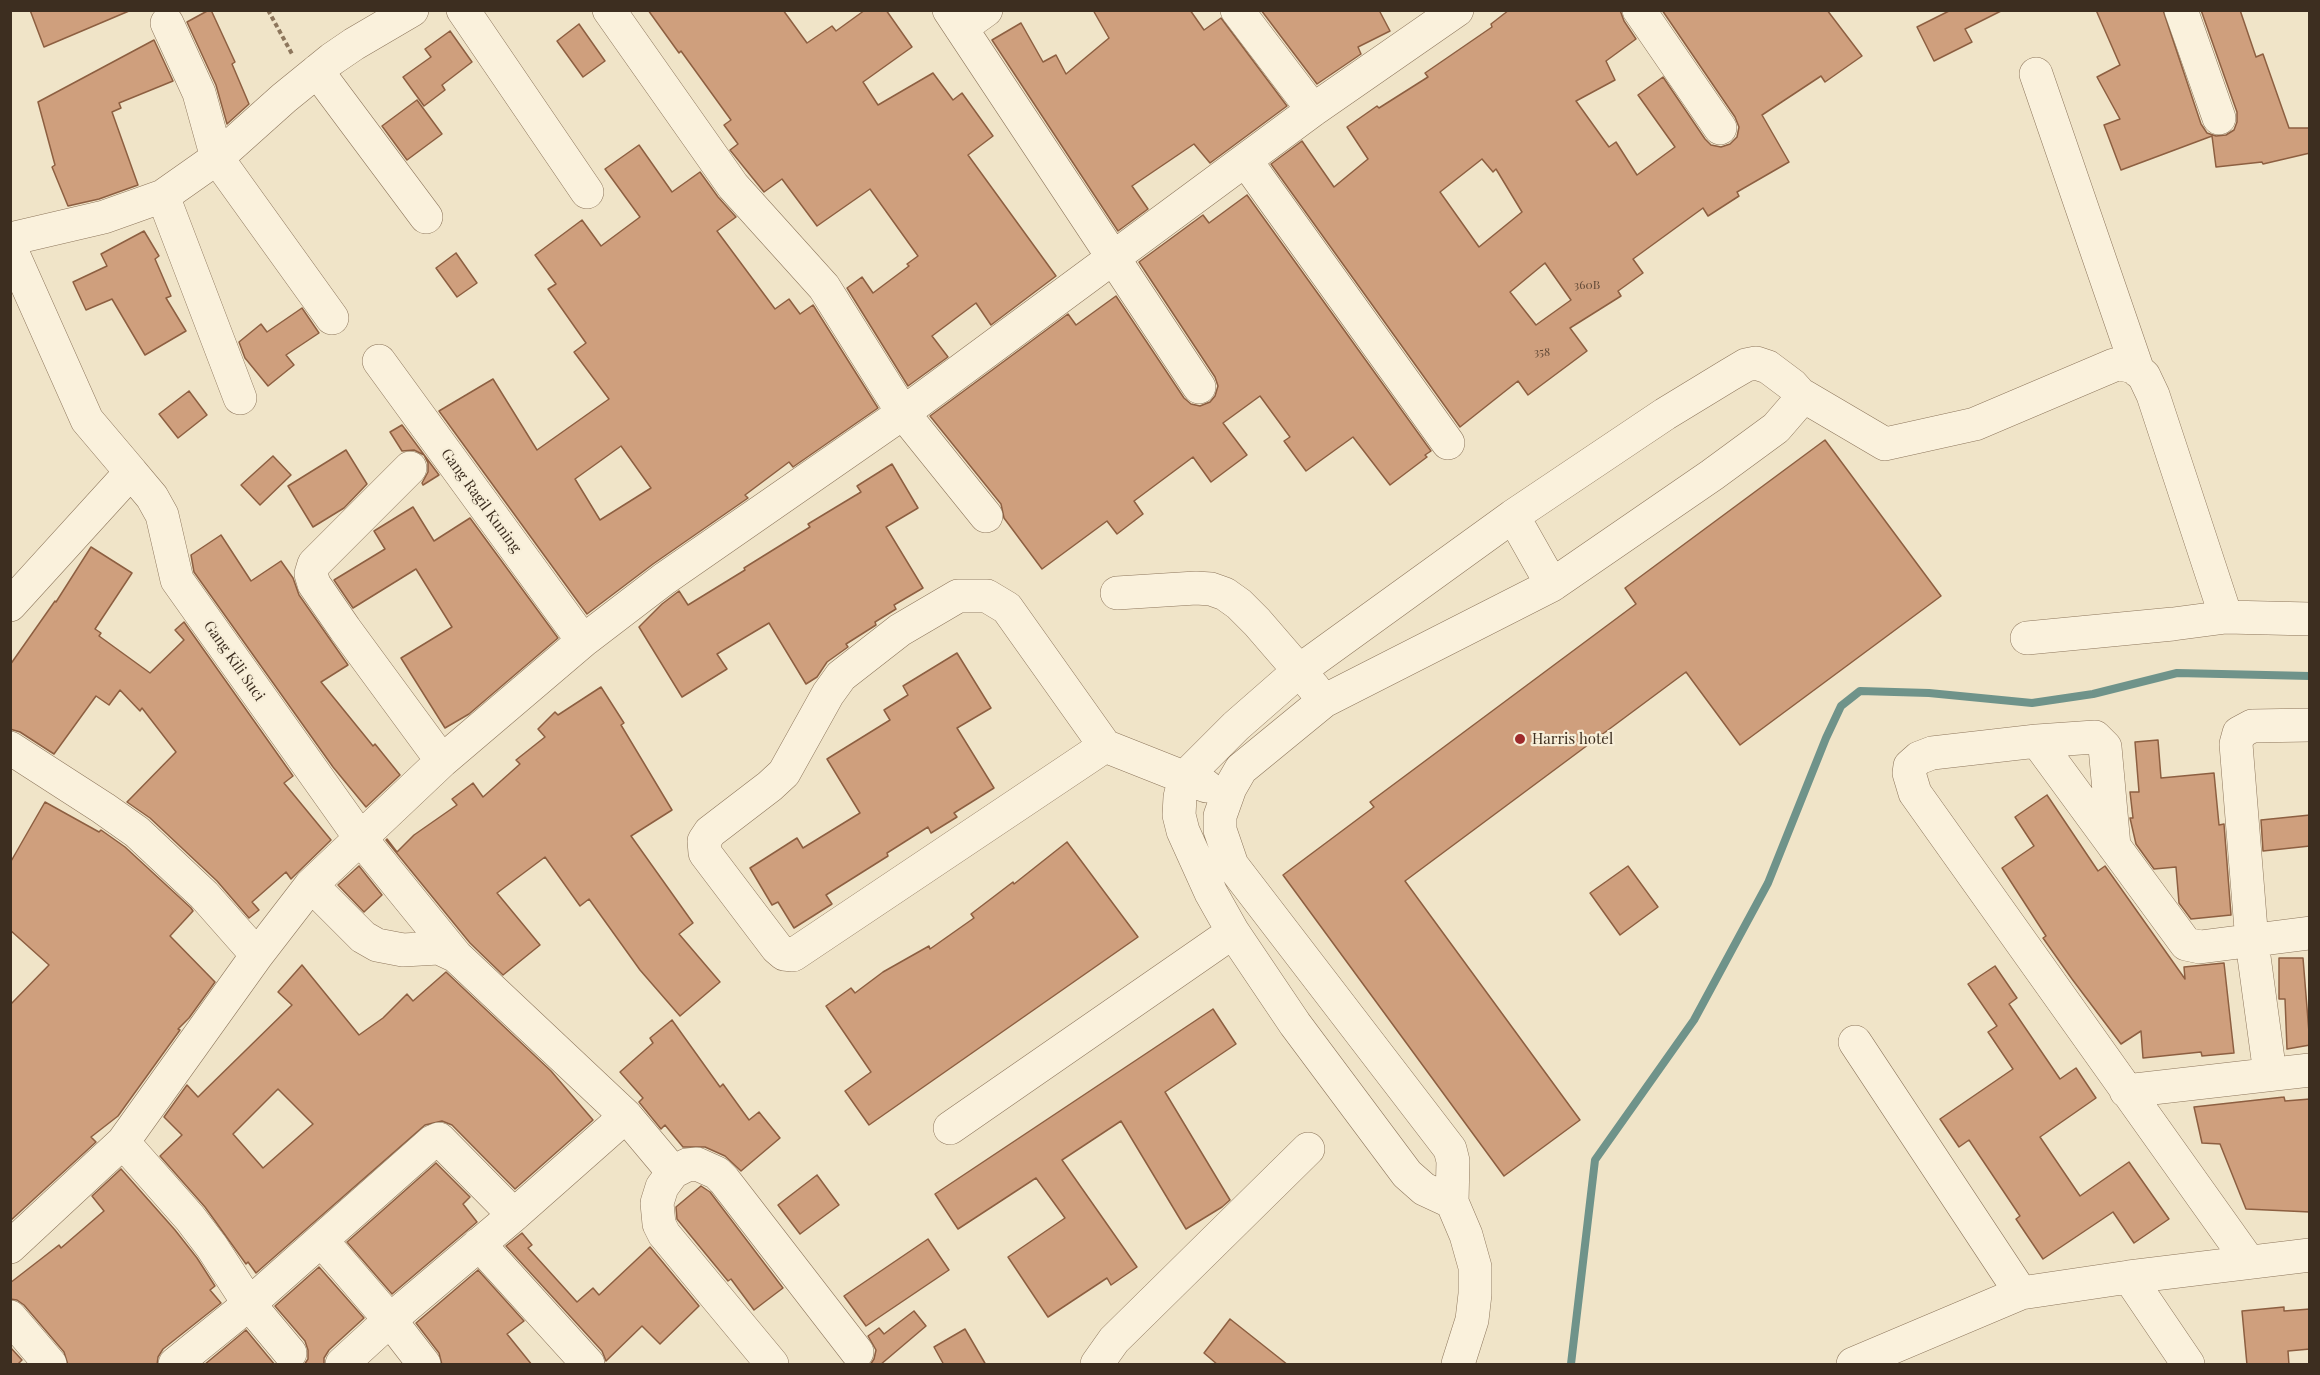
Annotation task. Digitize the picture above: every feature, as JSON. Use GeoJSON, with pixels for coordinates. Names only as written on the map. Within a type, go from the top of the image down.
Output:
{"type":"FeatureCollection","features":[{"type":"Feature","properties":{"kind":"street"},"geometry":{"type":"LineString","coordinates":[[10,239],[104,217],[163,196],[217,158],[311,75],[354,44],[412,10]]}},
{"type":"Feature","properties":{"kind":"street"},"geometry":{"type":"LineString","coordinates":[[463,10],[587,192]]}},
{"type":"Feature","properties":{"kind":"street"},"geometry":{"type":"LineString","coordinates":[[609,10],[733,186],[824,287],[903,413],[986,516]]}},
{"type":"Feature","properties":{"kind":"street"},"geometry":{"type":"LineString","coordinates":[[1237,10],[1312,110]]}},
{"type":"Feature","properties":{"kind":"street"},"geometry":{"type":"LineString","coordinates":[[10,1247],[123,1142],[257,955],[311,885],[442,761],[584,642],[664,579],[903,413],[1312,110],[1457,10]]}},
{"type":"Feature","properties":{"kind":"street"},"geometry":{"type":"LineString","coordinates":[[1639,10],[1720,128]]}},
{"type":"Feature","properties":{"kind":"street"},"geometry":{"type":"LineString","coordinates":[[2181,10],[2219,118]]}},
{"type":"Feature","properties":{"kind":"street"},"geometry":{"type":"LineString","coordinates":[[965,16],[1114,258],[1198,387]]}},
{"type":"Feature","properties":{"kind":"street"},"geometry":{"type":"LineString","coordinates":[[166,23],[199,93],[217,158],[332,318]]}},
{"type":"Feature","properties":{"kind":"street"},"geometry":{"type":"LineString","coordinates":[[2036,74],[2138,371]]}},
{"type":"Feature","properties":{"kind":"street"},"geometry":{"type":"LineString","coordinates":[[311,75],[426,217]]}},
{"type":"Feature","properties":{"kind":"street"},"geometry":{"type":"LineString","coordinates":[[1246,161],[1448,443]]}},
{"type":"Feature","properties":{"kind":"street"},"geometry":{"type":"LineString","coordinates":[[163,196],[240,398]]}},
{"type":"Feature","properties":{"kind":"street","name":"Gang Kili Suci"},"geometry":{"type":"LineString","coordinates":[[10,247],[87,420],[152,497],[162,515],[177,580],[361,839],[456,956],[626,1116],[674,1172]]}},
{"type":"Feature","properties":{"kind":"street","name":"Gang Ragil Kuning"},"geometry":{"type":"LineString","coordinates":[[379,361],[584,642]]}},
{"type":"Feature","properties":{"kind":"street"},"geometry":{"type":"LineString","coordinates":[[1452,1203],[1424,1189],[1407,1174],[1295,1024],[1233,932],[1211,893],[1183,831],[1179,815],[1180,796],[1185,777],[1236,726],[1300,670],[1513,516],[1665,414],[1746,365],[1756,363],[1768,367],[1800,394],[1885,444],[1975,424],[2114,365],[2128,365],[2144,376],[2153,395],[2226,616]]}},
{"type":"Feature","properties":{"kind":"street"},"geometry":{"type":"LineString","coordinates":[[1458,1365],[1472,1320],[1475,1268],[1466,1235],[1452,1203],[1454,1161],[1450,1149],[1232,865],[1220,830],[1220,816],[1227,794],[1241,769],[1324,701],[1551,585],[1759,441],[1788,416],[1800,394]]}},
{"type":"Feature","properties":{"kind":"street"},"geometry":{"type":"LineString","coordinates":[[410,468],[314,564],[311,574],[314,584],[345,629],[442,761]]}},
{"type":"Feature","properties":{"kind":"street"},"geometry":{"type":"LineString","coordinates":[[10,605],[131,472]]}},
{"type":"Feature","properties":{"kind":"street"},"geometry":{"type":"LineString","coordinates":[[1513,516],[1551,585]]}},
{"type":"Feature","properties":{"kind":"street"},"geometry":{"type":"LineString","coordinates":[[1117,593],[1196,588],[1218,592],[1239,604],[1300,670],[1324,701]]}},
{"type":"Feature","properties":{"kind":"street"},"geometry":{"type":"LineString","coordinates":[[1105,746],[793,955],[784,954],[777,948],[705,853],[704,841],[710,832],[746,806],[784,773],[828,694],[842,676],[900,630],[958,596],[987,596],[1007,608],[1105,746],[1227,794]]}},
{"type":"Feature","properties":{"kind":"street"},"geometry":{"type":"LineString","coordinates":[[2027,638],[2173,624],[2226,616],[2310,619]]}},
{"type":"Feature","properties":{"kind":"street"},"geometry":{"type":"LineString","coordinates":[[2270,1074],[2252,942],[2237,738],[2241,730],[2252,726],[2310,725]]}},
{"type":"Feature","properties":{"kind":"street"},"geometry":{"type":"LineString","coordinates":[[2114,846],[2104,744],[2099,739],[2091,737],[2037,741],[1926,755],[1910,766],[1908,773],[1915,793],[2249,1263]]}},
{"type":"Feature","properties":{"kind":"street"},"geometry":{"type":"LineString","coordinates":[[2037,741],[2186,944],[2200,947],[2310,933]]}},
{"type":"Feature","properties":{"kind":"street"},"geometry":{"type":"LineString","coordinates":[[10,748],[137,832],[204,895],[257,955]]}},
{"type":"Feature","properties":{"kind":"street"},"geometry":{"type":"LineString","coordinates":[[311,885],[363,937],[376,945],[403,950],[439,948],[456,956]]}},
{"type":"Feature","properties":{"kind":"street"},"geometry":{"type":"LineString","coordinates":[[950,1128],[1233,932]]}},
{"type":"Feature","properties":{"kind":"street"},"geometry":{"type":"LineString","coordinates":[[1855,1042],[2022,1293]]}},
{"type":"Feature","properties":{"kind":"street"},"geometry":{"type":"LineString","coordinates":[[2126,1091],[2310,1071]]}},
{"type":"Feature","properties":{"kind":"street"},"geometry":{"type":"LineString","coordinates":[[342,1365],[390,1320],[626,1116]]}},
{"type":"Feature","properties":{"kind":"street"},"geometry":{"type":"LineString","coordinates":[[176,1364],[322,1241],[432,1142],[440,1139],[514,1215]]}},
{"type":"Feature","properties":{"kind":"street"},"geometry":{"type":"LineString","coordinates":[[123,1142],[190,1218],[249,1304],[290,1353]]}},
{"type":"Feature","properties":{"kind":"street"},"geometry":{"type":"LineString","coordinates":[[1097,1365],[1114,1340],[1308,1149]]}},
{"type":"Feature","properties":{"kind":"street"},"geometry":{"type":"LineString","coordinates":[[772,1365],[664,1234],[659,1224],[657,1203],[662,1187],[674,1172],[687,1165],[697,1164],[717,1173],[857,1352]]}},
{"type":"Feature","properties":{"kind":"street"},"geometry":{"type":"LineString","coordinates":[[322,1241],[390,1320],[424,1365]]}},
{"type":"Feature","properties":{"kind":"street"},"geometry":{"type":"LineString","coordinates":[[479,1244],[588,1365]]}},
{"type":"Feature","properties":{"kind":"street"},"geometry":{"type":"LineString","coordinates":[[1853,1365],[2022,1293],[2129,1277],[2310,1255]]}},
{"type":"Feature","properties":{"kind":"street"},"geometry":{"type":"LineString","coordinates":[[2129,1277],[2187,1364]]}},
{"type":"Feature","properties":{"kind":"street"},"geometry":{"type":"LineString","coordinates":[[10,1317],[50,1365]]}},
{"type":"Feature","properties":{"kind":"path"},"geometry":{"type":"LineString","coordinates":[[268,10],[311,75]]}},
{"type":"Feature","properties":{"kind":"building"},"geometry":{"type":"Polygon","coordinates":[[[30,10],[129,10],[129,11],[44,47],[30,10]]]}},
{"type":"Feature","properties":{"kind":"building"},"geometry":{"type":"Polygon","coordinates":[[[209,10],[235,62],[232,64],[249,104],[227,124],[216,85],[187,22],[209,10]]]}},
{"type":"Feature","properties":{"kind":"building"},"geometry":{"type":"Polygon","coordinates":[[[648,10],[783,10],[807,43],[832,26],[836,31],[865,10],[886,10],[912,47],[863,82],[878,105],[933,73],[953,100],[962,93],[993,136],[968,155],[1056,276],[991,325],[976,303],[932,336],[948,357],[908,386],[847,288],[862,277],[873,293],[909,266],[907,264],[918,256],[870,189],[817,226],[782,179],[764,192],[730,150],[738,144],[724,125],[731,120],[648,10]]]}},
{"type":"Feature","properties":{"kind":"building"},"geometry":{"type":"Polygon","coordinates":[[[1093,10],[1190,10],[1204,30],[1221,18],[1287,106],[1210,163],[1194,144],[1132,186],[1148,209],[1118,231],[992,40],[1021,23],[1043,62],[1056,55],[1066,74],[1109,38],[1093,10]]]}},
{"type":"Feature","properties":{"kind":"building"},"geometry":{"type":"Polygon","coordinates":[[[1261,10],[1379,10],[1390,31],[1358,47],[1361,54],[1317,84],[1261,10]]]}},
{"type":"Feature","properties":{"kind":"building"},"geometry":{"type":"Polygon","coordinates":[[[1509,10],[1620,10],[1624,21],[1636,39],[1606,61],[1615,80],[1576,101],[1609,147],[1616,142],[1637,175],[1675,147],[1638,95],[1663,77],[1711,145],[1721,147],[1730,144],[1737,137],[1739,127],[1735,117],[1662,10],[1827,10],[1862,56],[1825,82],[1821,76],[1762,115],[1789,162],[1737,192],[1739,196],[1708,216],[1703,208],[1633,259],[1643,273],[1618,291],[1621,296],[1570,328],[1587,351],[1528,395],[1518,381],[1460,427],[1271,164],[1302,141],[1334,187],[1368,159],[1347,127],[1377,106],[1379,108],[1428,77],[1425,73],[1492,27],[1491,24],[1509,10]],[[1482,159],[1440,192],[1479,247],[1522,212],[1496,169],[1493,172],[1482,159]],[[1545,263],[1510,292],[1536,325],[1571,300],[1545,263]]]}},
{"type":"Feature","properties":{"kind":"building"},"geometry":{"type":"Polygon","coordinates":[[[1951,10],[2003,10],[1965,29],[1972,42],[1934,61],[1917,27],[1951,10]]]}},
{"type":"Feature","properties":{"kind":"building"},"geometry":{"type":"Polygon","coordinates":[[[2096,10],[2163,10],[2201,124],[2207,133],[2216,136],[2226,135],[2234,130],[2237,112],[2201,10],[2240,10],[2256,57],[2263,54],[2289,128],[2310,128],[2310,153],[2263,164],[2262,162],[2216,167],[2212,136],[2121,170],[2104,125],[2120,119],[2097,77],[2120,65],[2096,10]]]}},
{"type":"Feature","properties":{"kind":"building"},"geometry":{"type":"Polygon","coordinates":[[[579,24],[605,61],[583,77],[557,41],[579,24]]]}},
{"type":"Feature","properties":{"kind":"building"},"geometry":{"type":"Polygon","coordinates":[[[450,31],[472,62],[442,85],[445,90],[424,106],[403,77],[431,57],[425,49],[450,31]]]}},
{"type":"Feature","properties":{"kind":"building"},"geometry":{"type":"Polygon","coordinates":[[[154,40],[173,81],[119,103],[121,108],[112,112],[138,185],[99,199],[68,206],[52,167],[55,165],[38,102],[154,40]]]}},
{"type":"Feature","properties":{"kind":"building"},"geometry":{"type":"Polygon","coordinates":[[[417,100],[442,134],[407,160],[382,126],[417,100]]]}},
{"type":"Feature","properties":{"kind":"building"},"geometry":{"type":"Polygon","coordinates":[[[639,145],[672,192],[700,172],[736,217],[717,231],[775,309],[789,299],[800,314],[813,305],[878,408],[793,467],[789,462],[745,495],[748,498],[653,564],[587,614],[439,411],[493,379],[537,450],[609,399],[574,352],[586,343],[548,289],[556,284],[535,255],[582,220],[601,246],[640,217],[605,169],[639,145]],[[621,446],[575,479],[600,520],[651,488],[621,446]]]}},
{"type":"Feature","properties":{"kind":"building"},"geometry":{"type":"Polygon","coordinates":[[[1247,195],[1431,451],[1425,455],[1427,457],[1390,485],[1353,437],[1306,471],[1284,441],[1290,437],[1260,396],[1223,423],[1247,455],[1211,482],[1193,457],[1134,501],[1143,514],[1117,534],[1107,521],[1042,569],[1004,518],[1001,504],[930,416],[1068,314],[1076,325],[1116,296],[1184,398],[1191,404],[1200,406],[1210,402],[1218,386],[1215,377],[1139,262],[1203,215],[1209,223],[1247,195]]]}},
{"type":"Feature","properties":{"kind":"building"},"geometry":{"type":"Polygon","coordinates":[[[144,231],[159,256],[155,259],[171,296],[166,298],[186,331],[145,355],[112,299],[86,310],[73,282],[107,266],[101,254],[144,231]]]}},
{"type":"Feature","properties":{"kind":"building"},"geometry":{"type":"Polygon","coordinates":[[[456,253],[477,283],[457,297],[436,268],[456,253]]]}},
{"type":"Feature","properties":{"kind":"building"},"geometry":{"type":"Polygon","coordinates":[[[302,308],[319,333],[286,355],[294,365],[268,386],[245,358],[239,342],[261,324],[267,332],[302,308]]]}},
{"type":"Feature","properties":{"kind":"building"},"geometry":{"type":"Polygon","coordinates":[[[189,391],[207,415],[178,438],[159,414],[189,391]]]}},
{"type":"Feature","properties":{"kind":"building"},"geometry":{"type":"Polygon","coordinates":[[[402,425],[439,475],[423,485],[428,472],[428,463],[424,455],[414,450],[402,451],[390,432],[402,425]]]}},
{"type":"Feature","properties":{"kind":"building"},"geometry":{"type":"Polygon","coordinates":[[[1825,440],[1941,596],[1740,745],[1686,672],[1405,881],[1580,1120],[1504,1176],[1283,875],[1374,807],[1370,802],[1636,604],[1625,588],[1825,440]]]}},
{"type":"Feature","properties":{"kind":"building"},"geometry":{"type":"Polygon","coordinates":[[[346,450],[367,484],[344,508],[313,527],[288,486],[346,450]]]}},
{"type":"Feature","properties":{"kind":"building"},"geometry":{"type":"Polygon","coordinates":[[[273,456],[291,475],[260,505],[241,485],[273,456]]]}},
{"type":"Feature","properties":{"kind":"building"},"geometry":{"type":"Polygon","coordinates":[[[892,464],[918,508],[886,527],[923,588],[894,605],[896,609],[846,644],[848,647],[827,662],[817,677],[806,684],[769,623],[717,654],[727,669],[682,697],[639,627],[679,591],[688,605],[745,570],[744,568],[810,527],[808,524],[861,492],[857,486],[892,464]]]}},
{"type":"Feature","properties":{"kind":"building"},"geometry":{"type":"Polygon","coordinates":[[[413,507],[434,541],[470,518],[558,638],[469,714],[445,728],[401,658],[452,627],[416,569],[353,608],[334,580],[385,549],[374,531],[413,507]]]}},
{"type":"Feature","properties":{"kind":"building"},"geometry":{"type":"Polygon","coordinates":[[[221,535],[251,581],[281,561],[293,578],[299,595],[348,665],[321,682],[373,746],[375,744],[400,775],[366,807],[333,767],[194,572],[191,555],[221,535]]]}},
{"type":"Feature","properties":{"kind":"building"},"geometry":{"type":"Polygon","coordinates":[[[91,547],[132,573],[95,629],[101,633],[99,636],[150,673],[184,640],[175,630],[184,622],[293,776],[284,783],[331,840],[291,879],[286,872],[252,902],[259,910],[249,918],[217,881],[150,818],[127,802],[176,752],[142,708],[140,711],[120,690],[109,705],[96,696],[54,754],[20,732],[10,729],[10,665],[56,602],[91,547]]]}},
{"type":"Feature","properties":{"kind":"building"},"geometry":{"type":"Polygon","coordinates":[[[957,653],[991,708],[957,728],[994,788],[954,813],[957,817],[931,833],[928,827],[887,853],[888,856],[826,895],[832,904],[794,928],[778,902],[772,905],[750,868],[797,838],[803,848],[860,813],[827,759],[890,720],[884,710],[908,695],[903,686],[957,653]]]}},
{"type":"Feature","properties":{"kind":"building"},"geometry":{"type":"Polygon","coordinates":[[[601,687],[624,723],[621,725],[672,810],[631,836],[693,923],[679,934],[720,982],[680,1016],[640,970],[589,899],[580,906],[545,857],[497,893],[540,945],[503,975],[470,943],[386,840],[397,852],[414,835],[457,805],[452,799],[473,783],[483,797],[520,764],[516,760],[545,737],[538,729],[555,712],[558,715],[601,687]]]}},
{"type":"Feature","properties":{"kind":"building"},"geometry":{"type":"Polygon","coordinates":[[[2158,740],[2161,778],[2214,773],[2219,825],[2224,824],[2231,915],[2191,919],[2179,903],[2176,867],[2154,869],[2136,844],[2130,818],[2133,818],[2130,792],[2139,792],[2135,742],[2158,740]]]}},
{"type":"Feature","properties":{"kind":"building"},"geometry":{"type":"Polygon","coordinates":[[[2047,795],[2098,871],[2105,866],[2185,979],[2184,967],[2224,963],[2234,1053],[2202,1056],[2201,1052],[2143,1058],[2141,1031],[2121,1044],[2072,979],[2043,938],[2046,936],[2002,868],[2034,846],[2015,817],[2047,795]]]}},
{"type":"Feature","properties":{"kind":"building"},"geometry":{"type":"Polygon","coordinates":[[[45,802],[99,832],[101,830],[125,847],[191,908],[193,911],[170,936],[215,982],[189,1018],[178,1029],[180,1030],[118,1116],[91,1137],[96,1142],[10,1221],[10,1005],[49,965],[10,930],[10,863],[45,802]]]}},
{"type":"Feature","properties":{"kind":"building"},"geometry":{"type":"Polygon","coordinates":[[[2310,815],[2310,846],[2263,851],[2261,820],[2310,815]]]}},
{"type":"Feature","properties":{"kind":"building"},"geometry":{"type":"Polygon","coordinates":[[[1067,842],[1138,937],[869,1125],[845,1091],[871,1072],[826,1006],[851,988],[855,993],[883,972],[929,946],[930,949],[974,918],[971,914],[1067,842]]]}},
{"type":"Feature","properties":{"kind":"building"},"geometry":{"type":"Polygon","coordinates":[[[359,866],[382,895],[364,912],[338,885],[359,866]]]}},
{"type":"Feature","properties":{"kind":"building"},"geometry":{"type":"Polygon","coordinates":[[[1628,866],[1658,907],[1620,935],[1590,893],[1628,866]]]}},
{"type":"Feature","properties":{"kind":"building"},"geometry":{"type":"Polygon","coordinates":[[[2279,958],[2303,958],[2310,1045],[2287,1049],[2285,999],[2279,999],[2279,958]]]}},
{"type":"Feature","properties":{"kind":"building"},"geometry":{"type":"Polygon","coordinates":[[[302,965],[359,1035],[383,1018],[407,994],[413,1001],[446,972],[551,1071],[593,1120],[515,1189],[452,1125],[442,1121],[425,1125],[256,1273],[248,1262],[246,1264],[205,1207],[160,1156],[182,1135],[164,1117],[187,1085],[198,1097],[292,1005],[278,992],[302,965]],[[278,1089],[233,1134],[263,1168],[313,1124],[278,1089]]]}},
{"type":"Feature","properties":{"kind":"building"},"geometry":{"type":"Polygon","coordinates":[[[1995,966],[2017,998],[2009,1004],[2060,1079],[2076,1068],[2096,1098],[2040,1137],[2080,1196],[2129,1162],[2169,1219],[2134,1243],[2113,1212],[2043,1259],[2016,1219],[2020,1216],[1969,1140],[1959,1147],[1940,1119],[2013,1069],[1988,1032],[1997,1026],[1968,984],[1995,966]]]}},
{"type":"Feature","properties":{"kind":"building"},"geometry":{"type":"Polygon","coordinates":[[[1213,1009],[1236,1044],[1165,1092],[1230,1200],[1186,1229],[1121,1121],[1062,1160],[1137,1267],[1111,1285],[1107,1278],[1048,1317],[1008,1257],[1065,1218],[1036,1178],[958,1229],[935,1194],[1213,1009]]]}},
{"type":"Feature","properties":{"kind":"building"},"geometry":{"type":"Polygon","coordinates":[[[672,1020],[720,1087],[723,1084],[749,1120],[759,1112],[780,1138],[741,1171],[725,1156],[705,1147],[683,1147],[665,1125],[661,1129],[639,1102],[643,1098],[620,1072],[653,1043],[650,1038],[672,1020]]]}},
{"type":"Feature","properties":{"kind":"building"},"geometry":{"type":"Polygon","coordinates":[[[2284,1097],[2285,1101],[2310,1099],[2310,1212],[2246,1209],[2220,1144],[2202,1143],[2194,1107],[2284,1097]]]}},
{"type":"Feature","properties":{"kind":"building"},"geometry":{"type":"Polygon","coordinates":[[[436,1163],[470,1197],[463,1204],[477,1222],[392,1294],[347,1242],[436,1163]]]}},
{"type":"Feature","properties":{"kind":"building"},"geometry":{"type":"Polygon","coordinates":[[[121,1169],[197,1258],[215,1286],[210,1290],[221,1303],[163,1349],[158,1357],[157,1365],[68,1365],[64,1352],[24,1305],[17,1300],[10,1299],[10,1283],[59,1245],[61,1248],[104,1211],[92,1196],[121,1169]]]}},
{"type":"Feature","properties":{"kind":"building"},"geometry":{"type":"Polygon","coordinates":[[[817,1175],[839,1205],[800,1234],[778,1205],[817,1175]]]}},
{"type":"Feature","properties":{"kind":"building"},"geometry":{"type":"Polygon","coordinates":[[[701,1186],[710,1192],[783,1288],[754,1310],[731,1279],[728,1281],[677,1219],[676,1207],[701,1186]]]}},
{"type":"Feature","properties":{"kind":"building"},"geometry":{"type":"Polygon","coordinates":[[[522,1233],[532,1245],[528,1248],[577,1302],[593,1288],[599,1295],[650,1247],[699,1306],[660,1344],[642,1326],[606,1361],[602,1351],[506,1246],[522,1233]]]}},
{"type":"Feature","properties":{"kind":"building"},"geometry":{"type":"Polygon","coordinates":[[[928,1239],[949,1270],[866,1326],[844,1296],[928,1239]]]}},
{"type":"Feature","properties":{"kind":"building"},"geometry":{"type":"Polygon","coordinates":[[[319,1267],[364,1318],[329,1350],[324,1358],[324,1365],[304,1365],[308,1359],[305,1341],[275,1306],[319,1267]]]}},
{"type":"Feature","properties":{"kind":"building"},"geometry":{"type":"Polygon","coordinates":[[[478,1270],[524,1321],[507,1334],[532,1365],[442,1365],[439,1353],[416,1323],[478,1270]]]}},
{"type":"Feature","properties":{"kind":"building"},"geometry":{"type":"Polygon","coordinates":[[[2284,1307],[2284,1311],[2310,1309],[2310,1349],[2288,1351],[2289,1365],[2247,1365],[2242,1311],[2284,1307]]]}},
{"type":"Feature","properties":{"kind":"building"},"geometry":{"type":"Polygon","coordinates":[[[914,1311],[926,1326],[880,1365],[870,1365],[876,1350],[868,1336],[879,1328],[884,1334],[914,1311]]]}},
{"type":"Feature","properties":{"kind":"building"},"geometry":{"type":"Polygon","coordinates":[[[1230,1319],[1288,1365],[1218,1365],[1204,1353],[1230,1319]]]}},
{"type":"Feature","properties":{"kind":"building"},"geometry":{"type":"Polygon","coordinates":[[[965,1329],[986,1365],[944,1365],[934,1347],[965,1329]]]}},
{"type":"Feature","properties":{"kind":"building"},"geometry":{"type":"Polygon","coordinates":[[[246,1330],[275,1365],[204,1365],[246,1330]]]}},
{"type":"Feature","properties":{"kind":"building"},"geometry":{"type":"Polygon","coordinates":[[[10,1347],[22,1360],[17,1365],[10,1365],[10,1347]]]}},
{"type":"Feature","properties":{"kind":"waterway"},"geometry":{"type":"LineString","coordinates":[[1571,1364],[1595,1160],[1694,1020],[1768,883],[1841,706],[1860,691],[1929,693],[2032,703],[2093,694],[2177,673],[2310,676]]}},
{"type":"Feature","properties":{"kind":"place","name":"Harris hotel"},"geometry":{"type":"Point","coordinates":[1520,739]}}]}
